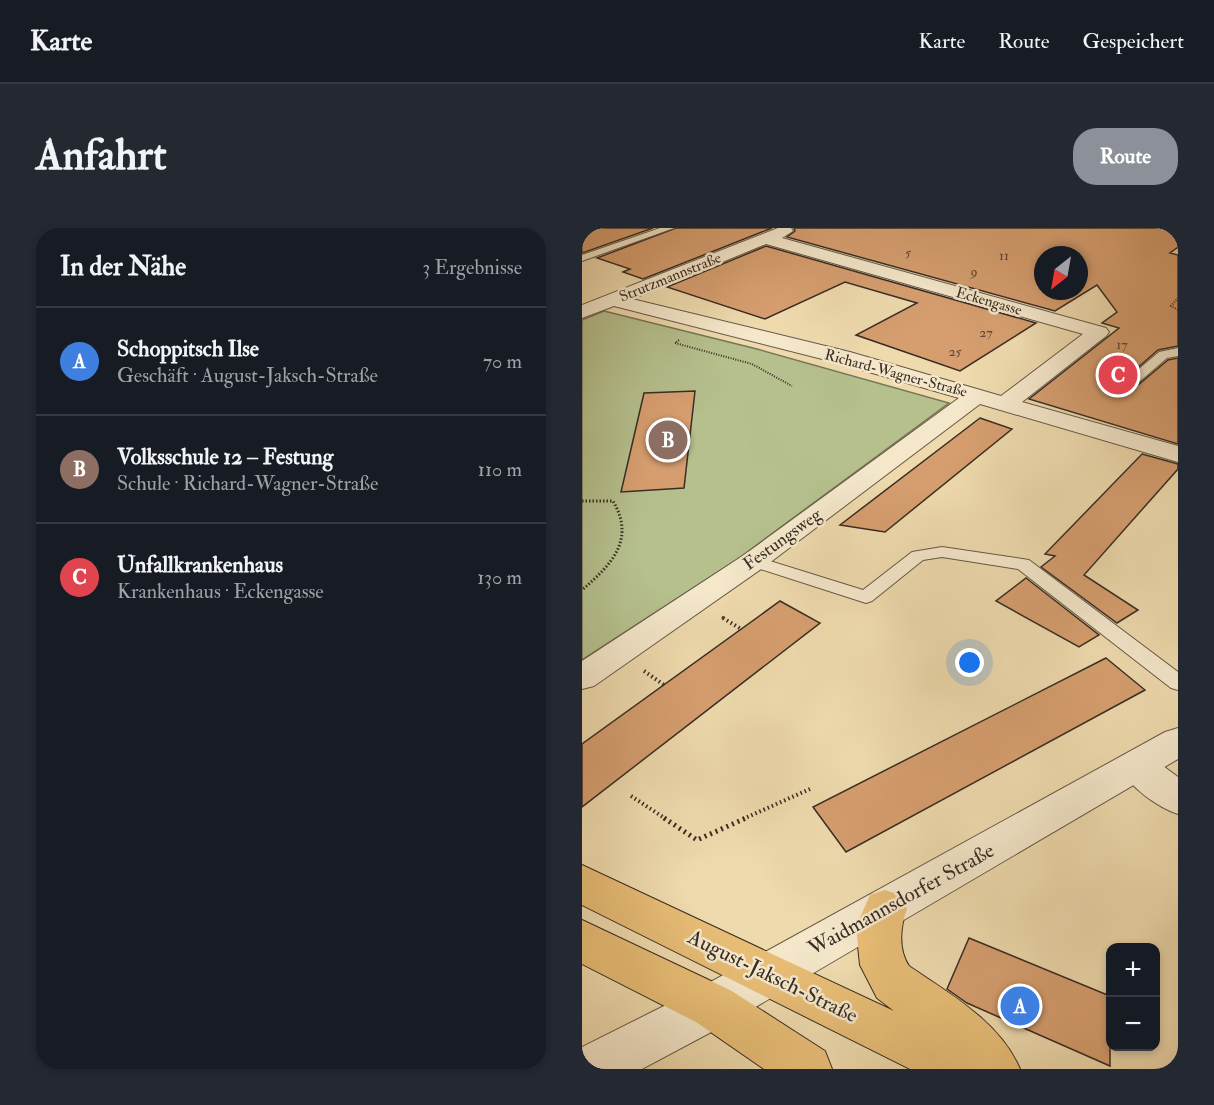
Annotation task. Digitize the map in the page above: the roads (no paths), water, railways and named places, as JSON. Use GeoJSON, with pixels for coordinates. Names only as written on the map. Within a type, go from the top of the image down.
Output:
{"type":"FeatureCollection","features":[{"type":"Feature","properties":{"kind":"main road","name":"August-Jaksch-Straße"},"geometry":{"type":"LineString","coordinates":[[582,884],[963,1069]]}},
{"type":"Feature","properties":{"kind":"main road"},"geometry":{"type":"LineString","coordinates":[[885,909],[878,927],[883,965],[893,982],[958,1029],[995,1069]]}},
{"type":"Feature","properties":{"kind":"main road"},"geometry":{"type":"LineString","coordinates":[[582,941],[713,1006],[807,1069]]}},
{"type":"Feature","properties":{"kind":"street","name":"Strutzmannstraße"},"geometry":{"type":"LineString","coordinates":[[582,312],[792,228]]}},
{"type":"Feature","properties":{"kind":"street","name":"Eckengasse"},"geometry":{"type":"LineString","coordinates":[[765,238],[1099,332],[1006,403]]}},
{"type":"Feature","properties":{"kind":"street","name":"Richard-Wagner-Straße"},"geometry":{"type":"LineString","coordinates":[[612,300],[771,339],[978,395],[1178,454]]}},
{"type":"Feature","properties":{"kind":"street","name":"Festungsweg"},"geometry":{"type":"LineString","coordinates":[[582,677],[754,561],[978,395]]}},
{"type":"Feature","properties":{"kind":"street","name":"Waidmannsdorfer Straße"},"geometry":{"type":"LineString","coordinates":[[591,1069],[713,1006],[1138,767],[1178,742]]}},
{"type":"Feature","properties":{"kind":"street"},"geometry":{"type":"LineString","coordinates":[[1138,767],[1178,798]]}},
{"type":"Feature","properties":{"kind":"lane"},"geometry":{"type":"LineString","coordinates":[[582,258],[669,228]]}},
{"type":"Feature","properties":{"kind":"lane"},"geometry":{"type":"LineString","coordinates":[[1127,385],[1163,355],[1178,352]]}},
{"type":"Feature","properties":{"kind":"lane"},"geometry":{"type":"LineString","coordinates":[[754,561],[866,597],[918,556],[942,552],[1023,564],[1178,683]]}},
{"type":"Feature","properties":{"kind":"place","name":"Unfallkrankenhaus"},"geometry":{"type":"Point","coordinates":[1118,375]}},
{"type":"Feature","properties":{"kind":"place","name":"Volksschule 12 – Festung"},"geometry":{"type":"Point","coordinates":[668,440]}},
{"type":"Feature","properties":{"kind":"place","name":"Schoppitsch Ilse"},"geometry":{"type":"Point","coordinates":[1020,1006]}}]}
